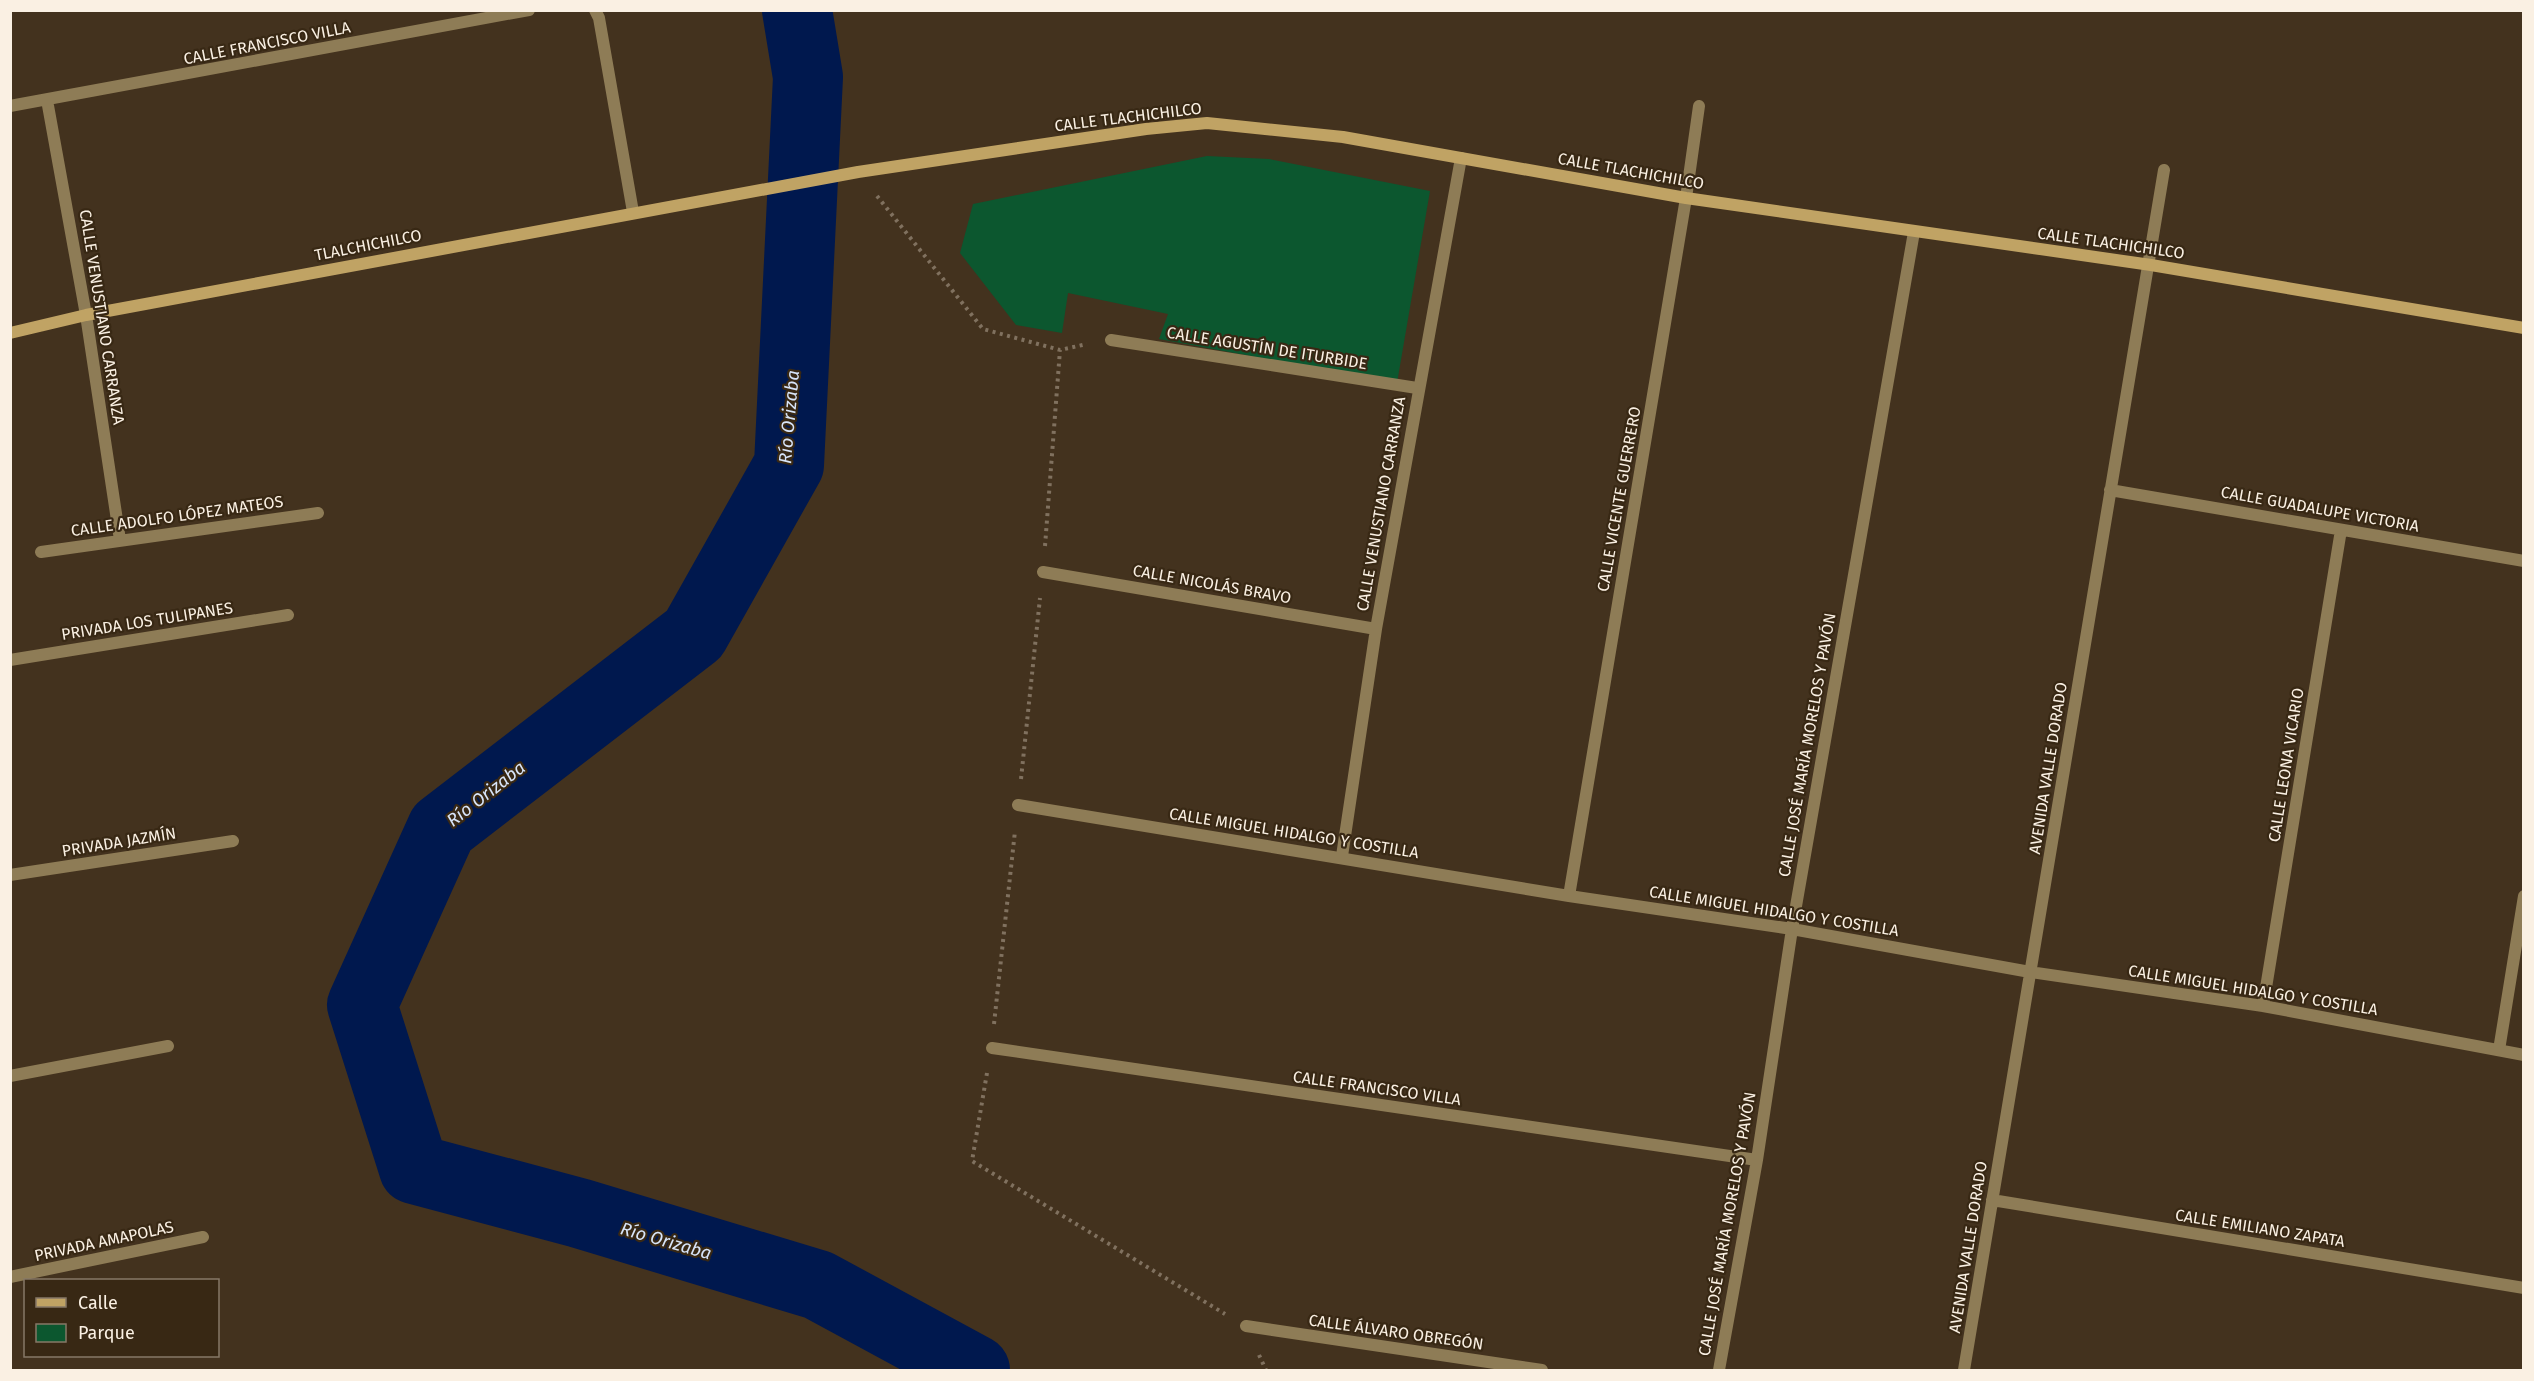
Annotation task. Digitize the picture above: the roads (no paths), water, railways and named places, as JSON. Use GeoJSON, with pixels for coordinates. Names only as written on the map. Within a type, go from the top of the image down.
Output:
{"type":"FeatureCollection","features":[{"type":"Feature","properties":{"kind":"street","name":"CALLE FRANCISCO VILLA"},"geometry":{"type":"LineString","coordinates":[[10,106],[528,10]]}},
{"type":"Feature","properties":{"kind":"street"},"geometry":{"type":"LineString","coordinates":[[595,10],[599,18],[633,212]]}},
{"type":"Feature","properties":{"kind":"street","name":"CALLE VENUSTIANO CARRANZA"},"geometry":{"type":"LineString","coordinates":[[47,100],[86,315],[120,540]]}},
{"type":"Feature","properties":{"kind":"street","name":"CALLE VICENTE GUERRERO"},"geometry":{"type":"LineString","coordinates":[[1569,896],[1686,198],[1699,106]]}},
{"type":"Feature","properties":{"kind":"street","name":"CALLE TLACHICHILCO"},"geometry":{"type":"LineString","coordinates":[[733,194],[858,172],[1146,129],[1207,123],[1343,137],[1686,198],[2151,265],[2523,328]]}},
{"type":"Feature","properties":{"kind":"street","name":"CALLE VENUSTIANO CARRANZA"},"geometry":{"type":"LineString","coordinates":[[1342,856],[1376,629],[1417,388],[1461,158]]}},
{"type":"Feature","properties":{"kind":"street","name":"AVENIDA VALLE DORADO"},"geometry":{"type":"LineString","coordinates":[[1964,1371],[2110,490],[2151,265],[2164,170]]}},
{"type":"Feature","properties":{"kind":"street","name":"TLALCHICHILCO"},"geometry":{"type":"LineString","coordinates":[[10,333],[86,315],[733,194]]}},
{"type":"Feature","properties":{"kind":"street","name":"CALLE JOSÉ MARÍA MORELOS Y PAVÓN"},"geometry":{"type":"LineString","coordinates":[[1719,1371],[1757,1160],[1792,929],[1914,232]]}},
{"type":"Feature","properties":{"kind":"street","name":"CALLE AGUSTÍN DE ITURBIDE"},"geometry":{"type":"LineString","coordinates":[[1111,340],[1417,388]]}},
{"type":"Feature","properties":{"kind":"street","name":"CALLE GUADALUPE VICTORIA"},"geometry":{"type":"LineString","coordinates":[[2110,490],[2523,561]]}},
{"type":"Feature","properties":{"kind":"street","name":"CALLE ADOLFO LÓPEZ MATEOS"},"geometry":{"type":"LineString","coordinates":[[41,552],[318,513]]}},
{"type":"Feature","properties":{"kind":"street","name":"CALLE LEONA VICARIO"},"geometry":{"type":"LineString","coordinates":[[2263,1006],[2341,530]]}},
{"type":"Feature","properties":{"kind":"street","name":"CALLE NICOLÁS BRAVO"},"geometry":{"type":"LineString","coordinates":[[1043,572],[1376,629]]}},
{"type":"Feature","properties":{"kind":"street","name":"PRIVADA LOS TULIPANES"},"geometry":{"type":"LineString","coordinates":[[10,660],[288,615]]}},
{"type":"Feature","properties":{"kind":"street","name":"CALLE MIGUEL HIDALGO Y COSTILLA"},"geometry":{"type":"LineString","coordinates":[[1018,805],[1342,856],[1569,896],[1792,929],[2031,972],[2263,1006],[2523,1054]]}},
{"type":"Feature","properties":{"kind":"street","name":"PRIVADA JAZMÍN"},"geometry":{"type":"LineString","coordinates":[[10,875],[233,841]]}},
{"type":"Feature","properties":{"kind":"street"},"geometry":{"type":"LineString","coordinates":[[2499,1050],[2523,896]]}},
{"type":"Feature","properties":{"kind":"street"},"geometry":{"type":"LineString","coordinates":[[10,1076],[168,1046]]}},
{"type":"Feature","properties":{"kind":"street","name":"CALLE FRANCISCO VILLA"},"geometry":{"type":"LineString","coordinates":[[992,1048],[1757,1160]]}},
{"type":"Feature","properties":{"kind":"street","name":"CALLE EMILIANO ZAPATA"},"geometry":{"type":"LineString","coordinates":[[1992,1200],[2523,1288]]}},
{"type":"Feature","properties":{"kind":"street","name":"PRIVADA AMAPOLAS"},"geometry":{"type":"LineString","coordinates":[[10,1277],[203,1237]]}},
{"type":"Feature","properties":{"kind":"street","name":"CALLE ÁLVARO OBREGÓN"},"geometry":{"type":"LineString","coordinates":[[1246,1326],[1542,1371]]}},
{"type":"Feature","properties":{"kind":"waterway","name":"Río Orizaba"},"geometry":{"type":"LineString","coordinates":[[797,10],[808,77],[789,465],[694,634],[442,828],[362,1005],[414,1169],[579,1213],[818,1285],[975,1370]]}}]}
